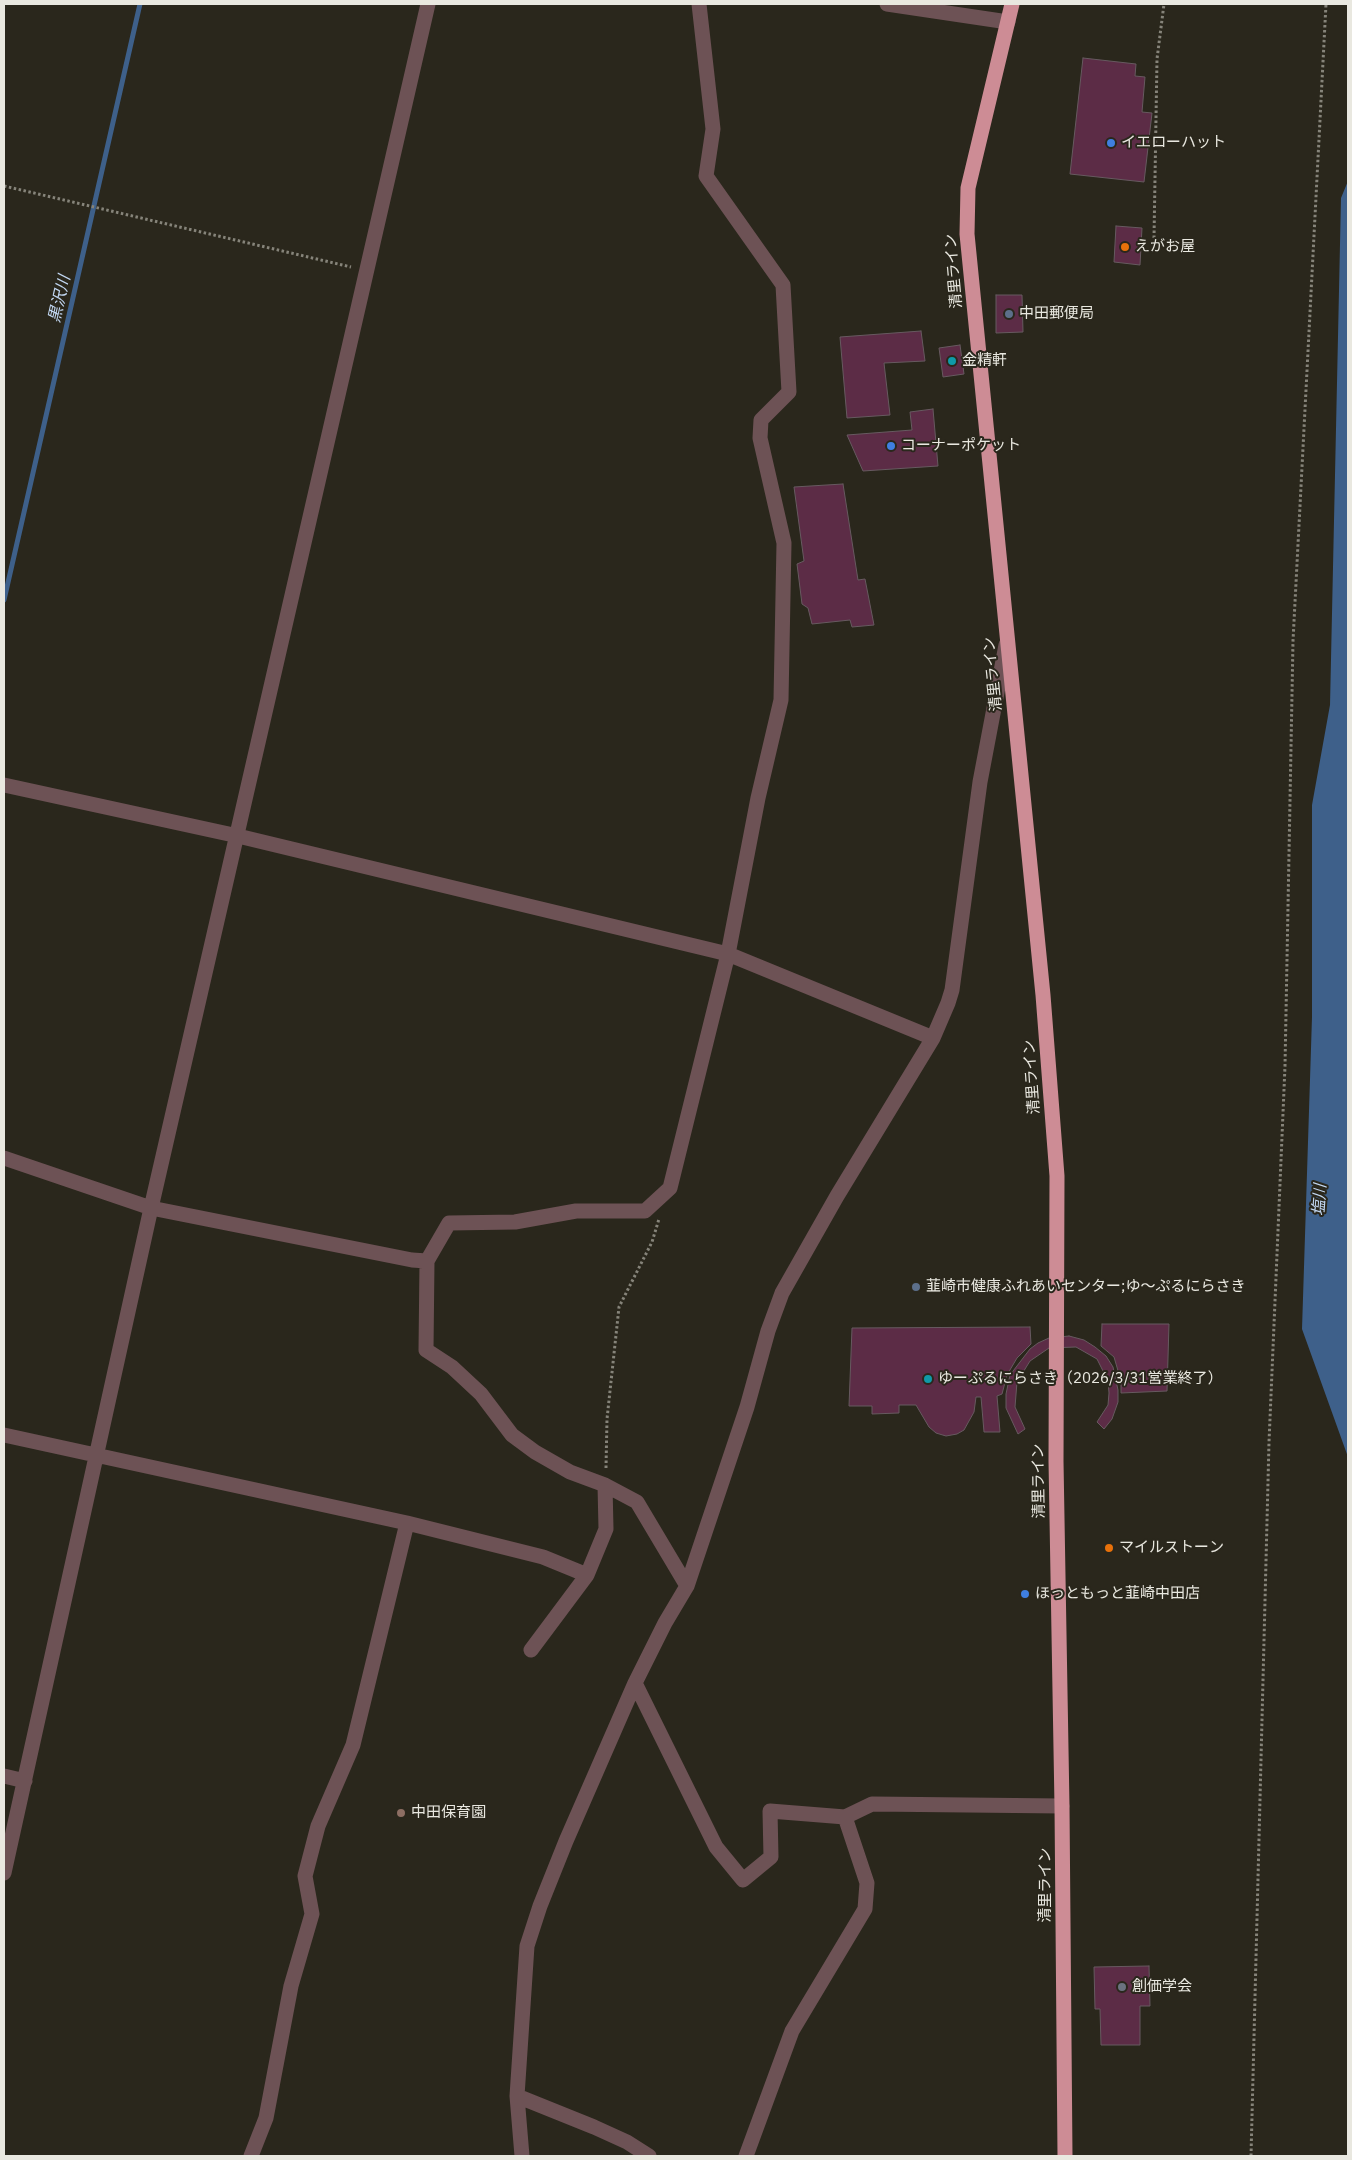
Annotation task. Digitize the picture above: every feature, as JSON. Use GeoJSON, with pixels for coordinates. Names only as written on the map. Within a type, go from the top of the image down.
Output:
{"type":"FeatureCollection","features":[{"type":"Feature","properties":{"kind":"highway","name":"清里ライン"},"geometry":{"type":"LineString","coordinates":[[1012,4],[970,179],[967,234],[1044,995],[1057,1176],[1056,1461],[1062,1806],[1065,2156]]}},
{"type":"Feature","properties":{"kind":"street"},"geometry":{"type":"LineString","coordinates":[[4,1873],[151,1208],[428,4]]}},
{"type":"Feature","properties":{"kind":"street"},"geometry":{"type":"LineString","coordinates":[[687,1586],[637,1502],[605,1485],[570,1472],[535,1452],[512,1435],[480,1394],[452,1367],[426,1350],[427,1261],[449,1223],[515,1222],[576,1211],[645,1212],[670,1188],[728,954],[758,798],[781,700],[784,543],[760,438],[761,420],[789,392],[783,285],[706,176],[713,129],[699,4]]}},
{"type":"Feature","properties":{"kind":"street"},"geometry":{"type":"LineString","coordinates":[[887,4],[1008,22]]}},
{"type":"Feature","properties":{"kind":"street"},"geometry":{"type":"LineString","coordinates":[[522,2156],[517,2096],[527,1946],[540,1906],[566,1841],[635,1683],[665,1622],[687,1586],[747,1407],[768,1331],[782,1294],[837,1196],[933,1038],[952,990],[980,782],[1007,640]]}},
{"type":"Feature","properties":{"kind":"street"},"geometry":{"type":"LineString","coordinates":[[4,785],[238,836],[728,954],[933,1038]]}},
{"type":"Feature","properties":{"kind":"street"},"geometry":{"type":"LineString","coordinates":[[4,1158],[151,1208],[412,1260],[427,1261]]}},
{"type":"Feature","properties":{"kind":"street"},"geometry":{"type":"LineString","coordinates":[[4,1435],[407,1523],[542,1556],[587,1575]]}},
{"type":"Feature","properties":{"kind":"street"},"geometry":{"type":"LineString","coordinates":[[531,1650],[587,1575],[606,1529],[605,1485]]}},
{"type":"Feature","properties":{"kind":"street"},"geometry":{"type":"LineString","coordinates":[[251,2156],[266,2118],[291,1986],[312,1914],[305,1876],[318,1826],[353,1745],[407,1523]]}},
{"type":"Feature","properties":{"kind":"street"},"geometry":{"type":"LineString","coordinates":[[635,1683],[716,1847],[743,1880],[771,1857],[770,1811],[845,1817],[872,1804],[1062,1806]]}},
{"type":"Feature","properties":{"kind":"street"},"geometry":{"type":"LineString","coordinates":[[4,1776],[25,1781]]}},
{"type":"Feature","properties":{"kind":"street"},"geometry":{"type":"LineString","coordinates":[[746,2156],[792,2031],[865,1909],[867,1883],[845,1817]]}},
{"type":"Feature","properties":{"kind":"street"},"geometry":{"type":"LineString","coordinates":[[517,2096],[594,2127],[627,2142],[649,2156]]}},
{"type":"Feature","properties":{"kind":"path"},"geometry":{"type":"LineString","coordinates":[[1154,238],[1157,59],[1164,4]]}},
{"type":"Feature","properties":{"kind":"path"},"geometry":{"type":"LineString","coordinates":[[1251,2156],[1269,1442],[1285,1066],[1293,640],[1326,4]]}},
{"type":"Feature","properties":{"kind":"path"},"geometry":{"type":"LineString","coordinates":[[4,186],[368,270]]}},
{"type":"Feature","properties":{"kind":"path"},"geometry":{"type":"LineString","coordinates":[[605,1485],[607,1419],[619,1308],[652,1242],[661,1215]]}},
{"type":"Feature","properties":{"kind":"water","name":"塩川"},"geometry":{"type":"Polygon","coordinates":[[[1348,181],[1348,1457],[1302,1329],[1312,1017],[1312,805],[1330,705],[1341,198],[1348,181]]]}},
{"type":"Feature","properties":{"kind":"building","name":"イエローハット"},"geometry":{"type":"Polygon","coordinates":[[[1083,58],[1136,64],[1135,76],[1145,77],[1142,112],[1152,113],[1144,182],[1070,174],[1083,58]]]}},
{"type":"Feature","properties":{"kind":"building"},"geometry":{"type":"Polygon","coordinates":[[[1116,226],[1142,228],[1140,265],[1114,262],[1116,226]]]}},
{"type":"Feature","properties":{"kind":"building","name":"中田郵便局"},"geometry":{"type":"Polygon","coordinates":[[[996,295],[1022,295],[1023,332],[996,333],[996,295]]]}},
{"type":"Feature","properties":{"kind":"building"},"geometry":{"type":"Polygon","coordinates":[[[921,331],[925,361],[884,363],[890,415],[847,418],[840,337],[921,331]]]}},
{"type":"Feature","properties":{"kind":"building","name":"金精軒"},"geometry":{"type":"Polygon","coordinates":[[[960,345],[964,374],[943,377],[939,348],[960,345]]]}},
{"type":"Feature","properties":{"kind":"building"},"geometry":{"type":"Polygon","coordinates":[[[933,409],[938,466],[863,471],[847,435],[912,430],[910,412],[933,409]]]}},
{"type":"Feature","properties":{"kind":"building"},"geometry":{"type":"Polygon","coordinates":[[[843,484],[858,580],[865,579],[874,625],[852,627],[850,620],[812,624],[808,608],[802,604],[797,564],[804,561],[794,487],[843,484]]]}},
{"type":"Feature","properties":{"kind":"building"},"geometry":{"type":"Polygon","coordinates":[[[1102,1324],[1169,1324],[1167,1391],[1121,1393],[1121,1381],[1114,1357],[1101,1346],[1102,1324]]]}},
{"type":"Feature","properties":{"kind":"building","name":"ゆーぷるにらさき（2026/3/31営業終了）"},"geometry":{"type":"Polygon","coordinates":[[[1030,1327],[1031,1344],[1017,1358],[1007,1375],[1002,1394],[997,1396],[1000,1432],[984,1432],[981,1397],[976,1397],[974,1412],[964,1430],[957,1434],[946,1436],[936,1433],[929,1427],[916,1405],[899,1405],[899,1413],[872,1414],[872,1406],[849,1406],[852,1328],[1030,1327]]]}},
{"type":"Feature","properties":{"kind":"building"},"geometry":{"type":"Polygon","coordinates":[[[1069,1336],[1084,1340],[1095,1347],[1106,1356],[1113,1367],[1118,1390],[1118,1402],[1112,1419],[1104,1429],[1097,1422],[1108,1405],[1109,1393],[1108,1381],[1097,1359],[1076,1347],[1049,1348],[1030,1361],[1017,1382],[1015,1407],[1025,1429],[1018,1434],[1006,1408],[1006,1394],[1010,1375],[1030,1349],[1038,1343],[1049,1338],[1069,1336]]]}},
{"type":"Feature","properties":{"kind":"building","name":"創価学会"},"geometry":{"type":"Polygon","coordinates":[[[1149,1966],[1150,2006],[1140,2006],[1140,2045],[1101,2045],[1100,2009],[1095,2009],[1094,1967],[1149,1966]]]}},
{"type":"Feature","properties":{"kind":"waterway","name":"黒沢川"},"geometry":{"type":"LineString","coordinates":[[4,600],[140,4]]}},
{"type":"Feature","properties":{"kind":"place","name":"イエローハット"},"geometry":{"type":"Point","coordinates":[1111,143]}},
{"type":"Feature","properties":{"kind":"place","name":"えがお屋"},"geometry":{"type":"Point","coordinates":[1125,247]}},
{"type":"Feature","properties":{"kind":"place","name":"中田郵便局"},"geometry":{"type":"Point","coordinates":[1009,314]}},
{"type":"Feature","properties":{"kind":"place","name":"金精軒"},"geometry":{"type":"Point","coordinates":[952,361]}},
{"type":"Feature","properties":{"kind":"place","name":"コーナーポケット"},"geometry":{"type":"Point","coordinates":[891,446]}},
{"type":"Feature","properties":{"kind":"place","name":"韮崎市健康ふれあいセンター;ゆ～ぷるにらさき"},"geometry":{"type":"Point","coordinates":[916,1287]}},
{"type":"Feature","properties":{"kind":"place","name":"ゆーぷるにらさき（2026/3/31営業終了）"},"geometry":{"type":"Point","coordinates":[928,1379]}},
{"type":"Feature","properties":{"kind":"place","name":"マイルストーン"},"geometry":{"type":"Point","coordinates":[1109,1548]}},
{"type":"Feature","properties":{"kind":"place","name":"ほっともっと韮崎中田店"},"geometry":{"type":"Point","coordinates":[1025,1594]}},
{"type":"Feature","properties":{"kind":"place","name":"中田保育園"},"geometry":{"type":"Point","coordinates":[401,1813]}},
{"type":"Feature","properties":{"kind":"place","name":"創価学会"},"geometry":{"type":"Point","coordinates":[1122,1987]}}]}
